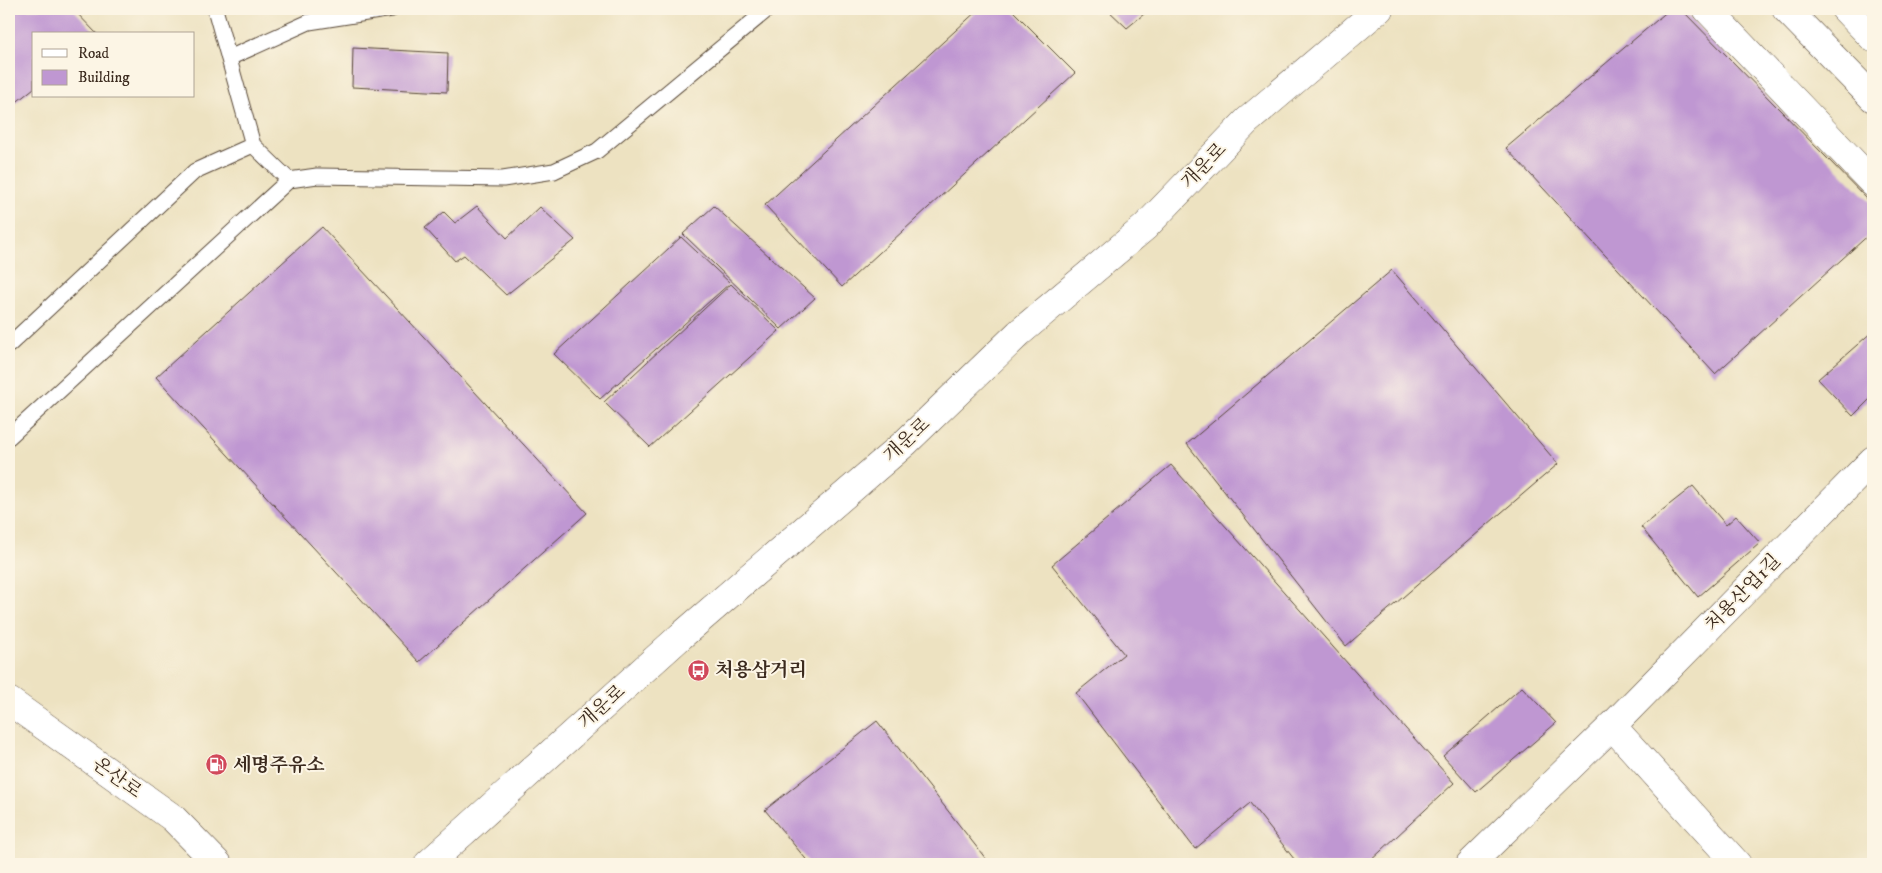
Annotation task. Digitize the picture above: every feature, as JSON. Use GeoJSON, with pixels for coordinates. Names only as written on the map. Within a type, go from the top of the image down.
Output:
{"type":"FeatureCollection","features":[{"type":"Feature","properties":{"kind":"main road","name":"개운로"},"geometry":{"type":"LineString","coordinates":[[428,864],[681,636],[905,443],[1019,333],[1145,227],[1247,121],[1379,9]]}},
{"type":"Feature","properties":{"kind":"main road"},"geometry":{"type":"LineString","coordinates":[[1707,9],[1873,183]]}},
{"type":"Feature","properties":{"kind":"main road"},"geometry":{"type":"LineString","coordinates":[[1786,9],[1873,98]]}},
{"type":"Feature","properties":{"kind":"main road"},"geometry":{"type":"LineString","coordinates":[[1845,9],[1873,38]]}},
{"type":"Feature","properties":{"kind":"main road","name":"처용산업1길"},"geometry":{"type":"LineString","coordinates":[[1470,864],[1612,726],[1873,460]]}},
{"type":"Feature","properties":{"kind":"main road","name":"온산로"},"geometry":{"type":"LineString","coordinates":[[9,701],[173,818],[218,864]]}},
{"type":"Feature","properties":{"kind":"main road"},"geometry":{"type":"LineString","coordinates":[[1612,726],[1737,864]]}},
{"type":"Feature","properties":{"kind":"lane"},"geometry":{"type":"LineString","coordinates":[[215,9],[253,145],[289,180]]}},
{"type":"Feature","properties":{"kind":"lane"},"geometry":{"type":"LineString","coordinates":[[229,58],[310,22],[392,9]]}},
{"type":"Feature","properties":{"kind":"lane"},"geometry":{"type":"LineString","coordinates":[[9,436],[289,180],[317,176],[503,178],[554,171],[597,151],[768,9]]}},
{"type":"Feature","properties":{"kind":"lane"},"geometry":{"type":"LineString","coordinates":[[9,345],[195,171],[253,145]]}},
{"type":"Feature","properties":{"kind":"building"},"geometry":{"type":"Polygon","coordinates":[[[9,9],[73,9],[95,32],[32,32],[32,90],[9,108],[9,9]]]}},
{"type":"Feature","properties":{"kind":"building"},"geometry":{"type":"Polygon","coordinates":[[[979,9],[1011,9],[1075,73],[842,287],[765,205],[979,9]]]}},
{"type":"Feature","properties":{"kind":"building"},"geometry":{"type":"Polygon","coordinates":[[[1107,9],[1150,9],[1127,28],[1107,9]]]}},
{"type":"Feature","properties":{"kind":"building"},"geometry":{"type":"Polygon","coordinates":[[[1670,9],[1681,9],[1873,205],[1873,231],[1715,374],[1506,148],[1670,9]]]}},
{"type":"Feature","properties":{"kind":"building"},"geometry":{"type":"Polygon","coordinates":[[[353,48],[448,53],[447,92],[352,87],[353,48]]]}},
{"type":"Feature","properties":{"kind":"building"},"geometry":{"type":"Polygon","coordinates":[[[477,206],[507,238],[540,207],[575,240],[506,295],[464,255],[455,261],[425,228],[444,212],[455,223],[477,206]]]}},
{"type":"Feature","properties":{"kind":"building"},"geometry":{"type":"Polygon","coordinates":[[[714,206],[815,298],[781,329],[683,234],[714,206]]]}},
{"type":"Feature","properties":{"kind":"building"},"geometry":{"type":"Polygon","coordinates":[[[322,227],[587,513],[419,662],[156,377],[322,227]]]}},
{"type":"Feature","properties":{"kind":"building"},"geometry":{"type":"Polygon","coordinates":[[[681,237],[730,283],[600,399],[554,354],[681,237]]]}},
{"type":"Feature","properties":{"kind":"building"},"geometry":{"type":"Polygon","coordinates":[[[1392,270],[1558,464],[1346,646],[1187,444],[1392,270]]]}},
{"type":"Feature","properties":{"kind":"building"},"geometry":{"type":"Polygon","coordinates":[[[731,284],[779,331],[650,447],[604,402],[731,284]]]}},
{"type":"Feature","properties":{"kind":"building"},"geometry":{"type":"Polygon","coordinates":[[[1873,331],[1873,396],[1853,416],[1818,379],[1873,331]]]}},
{"type":"Feature","properties":{"kind":"building"},"geometry":{"type":"Polygon","coordinates":[[[1171,465],[1454,783],[1367,864],[1298,864],[1250,803],[1195,849],[1076,693],[1124,654],[1052,565],[1171,465]]]}},
{"type":"Feature","properties":{"kind":"building"},"geometry":{"type":"Polygon","coordinates":[[[1693,486],[1726,525],[1736,516],[1760,543],[1698,597],[1641,527],[1693,486]]]}},
{"type":"Feature","properties":{"kind":"building"},"geometry":{"type":"Polygon","coordinates":[[[1522,687],[1556,723],[1476,792],[1443,756],[1522,687]]]}},
{"type":"Feature","properties":{"kind":"building"},"geometry":{"type":"Polygon","coordinates":[[[877,721],[990,864],[810,864],[765,810],[877,721]]]}},
{"type":"Feature","properties":{"kind":"place","name":"처용삼거리"},"geometry":{"type":"Point","coordinates":[699,670]}},
{"type":"Feature","properties":{"kind":"place","name":"세명주유소"},"geometry":{"type":"Point","coordinates":[217,765]}}]}
